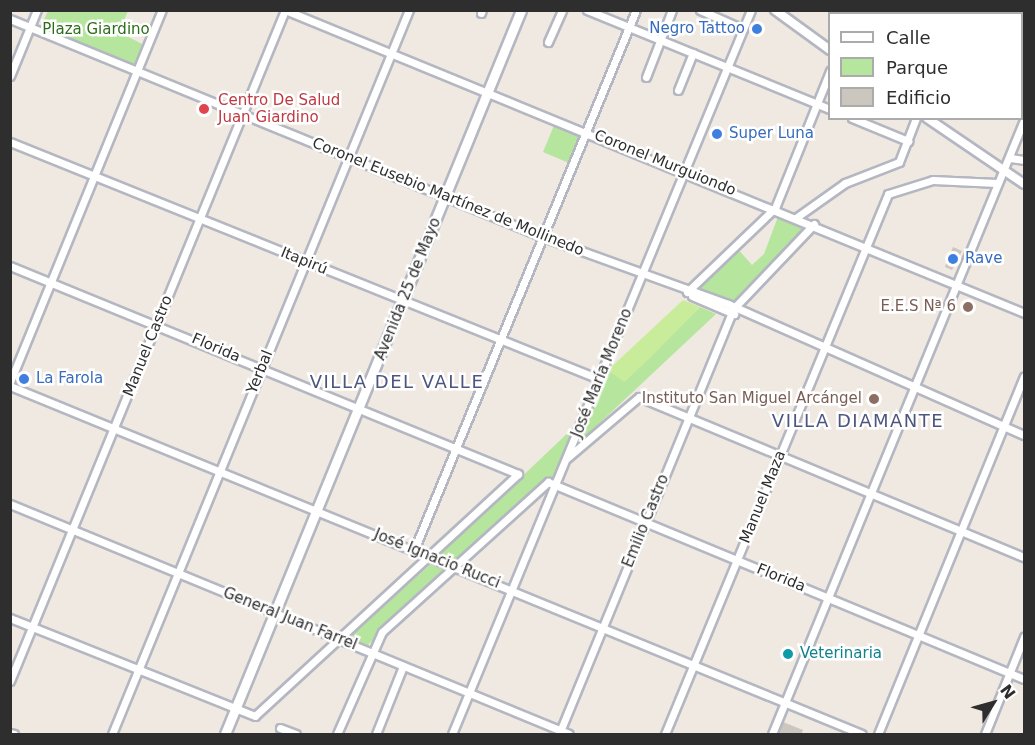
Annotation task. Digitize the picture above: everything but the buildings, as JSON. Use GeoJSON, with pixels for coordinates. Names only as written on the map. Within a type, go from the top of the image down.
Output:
{"type":"FeatureCollection","features":[{"type":"Feature","properties":{"kind":"main road","name":"Avenida 25 de Mayo"},"geometry":{"type":"LineString","coordinates":[[225,735],[521,10]]}},
{"type":"Feature","properties":{"kind":"street"},"geometry":{"type":"LineString","coordinates":[[10,76],[37,10]]}},
{"type":"Feature","properties":{"kind":"street"},"geometry":{"type":"LineString","coordinates":[[10,382],[92,176],[162,10]]}},
{"type":"Feature","properties":{"kind":"street","name":"Yerbal"},"geometry":{"type":"LineString","coordinates":[[112,735],[409,10]]}},
{"type":"Feature","properties":{"kind":"street"},"geometry":{"type":"LineString","coordinates":[[548,42],[562,10]]}},
{"type":"Feature","properties":{"kind":"street"},"geometry":{"type":"LineString","coordinates":[[587,10],[597,12],[630,28],[828,108]]}},
{"type":"Feature","properties":{"kind":"street"},"geometry":{"type":"LineString","coordinates":[[414,550],[636,10]]}},
{"type":"Feature","properties":{"kind":"street"},"geometry":{"type":"LineString","coordinates":[[646,77],[672,10]]}},
{"type":"Feature","properties":{"kind":"street"},"geometry":{"type":"LineString","coordinates":[[700,10],[743,29]]}},
{"type":"Feature","properties":{"kind":"street","name":"José María Moreno"},"geometry":{"type":"LineString","coordinates":[[452,735],[751,10]]}},
{"type":"Feature","properties":{"kind":"street"},"geometry":{"type":"LineString","coordinates":[[775,10],[828,49]]}},
{"type":"Feature","properties":{"kind":"street","name":"Coronel Murguiondo"},"geometry":{"type":"LineString","coordinates":[[285,11],[489,91],[1024,313]]}},
{"type":"Feature","properties":{"kind":"street","name":"Manuel Castro"},"geometry":{"type":"LineString","coordinates":[[10,681],[285,11]]}},
{"type":"Feature","properties":{"kind":"street","name":"Coronel Eusebio Martínez de Mollinedo"},"geometry":{"type":"LineString","coordinates":[[10,19],[543,237],[687,291],[1024,435]]}},
{"type":"Feature","properties":{"kind":"street"},"geometry":{"type":"LineString","coordinates":[[678,90],[693,53]]}},
{"type":"Feature","properties":{"kind":"street"},"geometry":{"type":"LineString","coordinates":[[687,291],[775,208],[828,77]]}},
{"type":"Feature","properties":{"kind":"street"},"geometry":{"type":"LineString","coordinates":[[857,120],[908,141]]}},
{"type":"Feature","properties":{"kind":"street"},"geometry":{"type":"LineString","coordinates":[[797,217],[845,183],[899,162],[915,120]]}},
{"type":"Feature","properties":{"kind":"street"},"geometry":{"type":"LineString","coordinates":[[930,120],[1024,184]]}},
{"type":"Feature","properties":{"kind":"street"},"geometry":{"type":"LineString","coordinates":[[772,735],[1024,120]]}},
{"type":"Feature","properties":{"kind":"street","name":"Itapirú"},"geometry":{"type":"LineString","coordinates":[[10,142],[598,379]]}},
{"type":"Feature","properties":{"kind":"street"},"geometry":{"type":"LineString","coordinates":[[1010,158],[1024,160]]}},
{"type":"Feature","properties":{"kind":"street","name":"Manuel Maza"},"geometry":{"type":"LineString","coordinates":[[665,735],[888,194],[933,180],[998,183]]}},
{"type":"Feature","properties":{"kind":"street"},"geometry":{"type":"LineString","coordinates":[[733,311],[814,224]]}},
{"type":"Feature","properties":{"kind":"street","name":"Florida"},"geometry":{"type":"LineString","coordinates":[[10,266],[458,447],[518,474],[431,557]]}},
{"type":"Feature","properties":{"kind":"street","name":"Emilio Castro"},"geometry":{"type":"LineString","coordinates":[[559,733],[733,311]]}},
{"type":"Feature","properties":{"kind":"street"},"geometry":{"type":"LineString","coordinates":[[878,735],[1024,377]]}},
{"type":"Feature","properties":{"kind":"street","name":"José Ignacio Rucci"},"geometry":{"type":"LineString","coordinates":[[10,386],[603,626],[862,735]]}},
{"type":"Feature","properties":{"kind":"street"},"geometry":{"type":"LineString","coordinates":[[567,458],[639,397],[1024,557]]}},
{"type":"Feature","properties":{"kind":"street"},"geometry":{"type":"LineString","coordinates":[[337,735],[370,652],[382,632],[537,487],[556,484]]}},
{"type":"Feature","properties":{"kind":"street","name":"Florida"},"geometry":{"type":"LineString","coordinates":[[556,484],[1024,679]]}},
{"type":"Feature","properties":{"kind":"street","name":"General Juan Farrel"},"geometry":{"type":"LineString","coordinates":[[10,504],[469,693],[559,733],[569,735]]}},
{"type":"Feature","properties":{"kind":"street"},"geometry":{"type":"LineString","coordinates":[[10,618],[235,711],[255,716],[431,557]]}},
{"type":"Feature","properties":{"kind":"street"},"geometry":{"type":"LineString","coordinates":[[985,735],[1024,637]]}},
{"type":"Feature","properties":{"kind":"street"},"geometry":{"type":"LineString","coordinates":[[376,735],[403,666]]}},
{"type":"Feature","properties":{"kind":"street"},"geometry":{"type":"LineString","coordinates":[[280,728],[296,735]]}},
{"type":"Feature","properties":{"kind":"green space","name":"Plaza Giardino"},"geometry":{"type":"Polygon","coordinates":[[[48,11],[128,11],[119,32],[144,45],[135,67],[40,28],[48,11]]]}},
{"type":"Feature","properties":{"kind":"green space"},"geometry":{"type":"Polygon","coordinates":[[[555,123],[581,134],[569,163],[543,152],[555,123]]]}},
{"type":"Feature","properties":{"kind":"green space"},"geometry":{"type":"Polygon","coordinates":[[[779,214],[807,227],[806,235],[732,304],[691,289],[736,247],[752,265],[764,254],[779,214]]]}},
{"type":"Feature","properties":{"kind":"green space"},"geometry":{"type":"Polygon","coordinates":[[[683,300],[700,307],[650,358],[624,382],[608,370],[683,300]]]}},
{"type":"Feature","properties":{"kind":"green space"},"geometry":{"type":"Polygon","coordinates":[[[700,307],[716,314],[574,447],[606,369],[625,381],[700,307]]]}},
{"type":"Feature","properties":{"kind":"green space"},"geometry":{"type":"Polygon","coordinates":[[[573,428],[555,477],[536,486],[455,560],[438,556],[573,428]]]}},
{"type":"Feature","properties":{"kind":"green space"},"geometry":{"type":"Polygon","coordinates":[[[433,562],[445,570],[368,645],[352,641],[353,634],[433,562]]]}},
{"type":"Feature","properties":{"kind":"place","name":"Negro Tattoo"},"geometry":{"type":"Point","coordinates":[757,29]}},
{"type":"Feature","properties":{"kind":"place","name":"Centro De Salud Juan Giardino"},"geometry":{"type":"Point","coordinates":[204,109]}},
{"type":"Feature","properties":{"kind":"place","name":"Super Luna"},"geometry":{"type":"Point","coordinates":[717,134]}},
{"type":"Feature","properties":{"kind":"place","name":"Rave"},"geometry":{"type":"Point","coordinates":[953,259]}},
{"type":"Feature","properties":{"kind":"place","name":"E.E.S Nª 6"},"geometry":{"type":"Point","coordinates":[968,307]}},
{"type":"Feature","properties":{"kind":"place","name":"La Farola"},"geometry":{"type":"Point","coordinates":[24,379]}},
{"type":"Feature","properties":{"kind":"place","name":"Instituto San Miguel Arcángel"},"geometry":{"type":"Point","coordinates":[874,399]}},
{"type":"Feature","properties":{"kind":"place","name":"Veterinaria"},"geometry":{"type":"Point","coordinates":[788,654]}},
{"type":"Feature","properties":{"kind":"district","name":"VILLA DEL VALLE"},"geometry":{"type":"Point","coordinates":[397,382]}},
{"type":"Feature","properties":{"kind":"district","name":"VILLA DIAMANTE"},"geometry":{"type":"Point","coordinates":[858,421]}}]}
